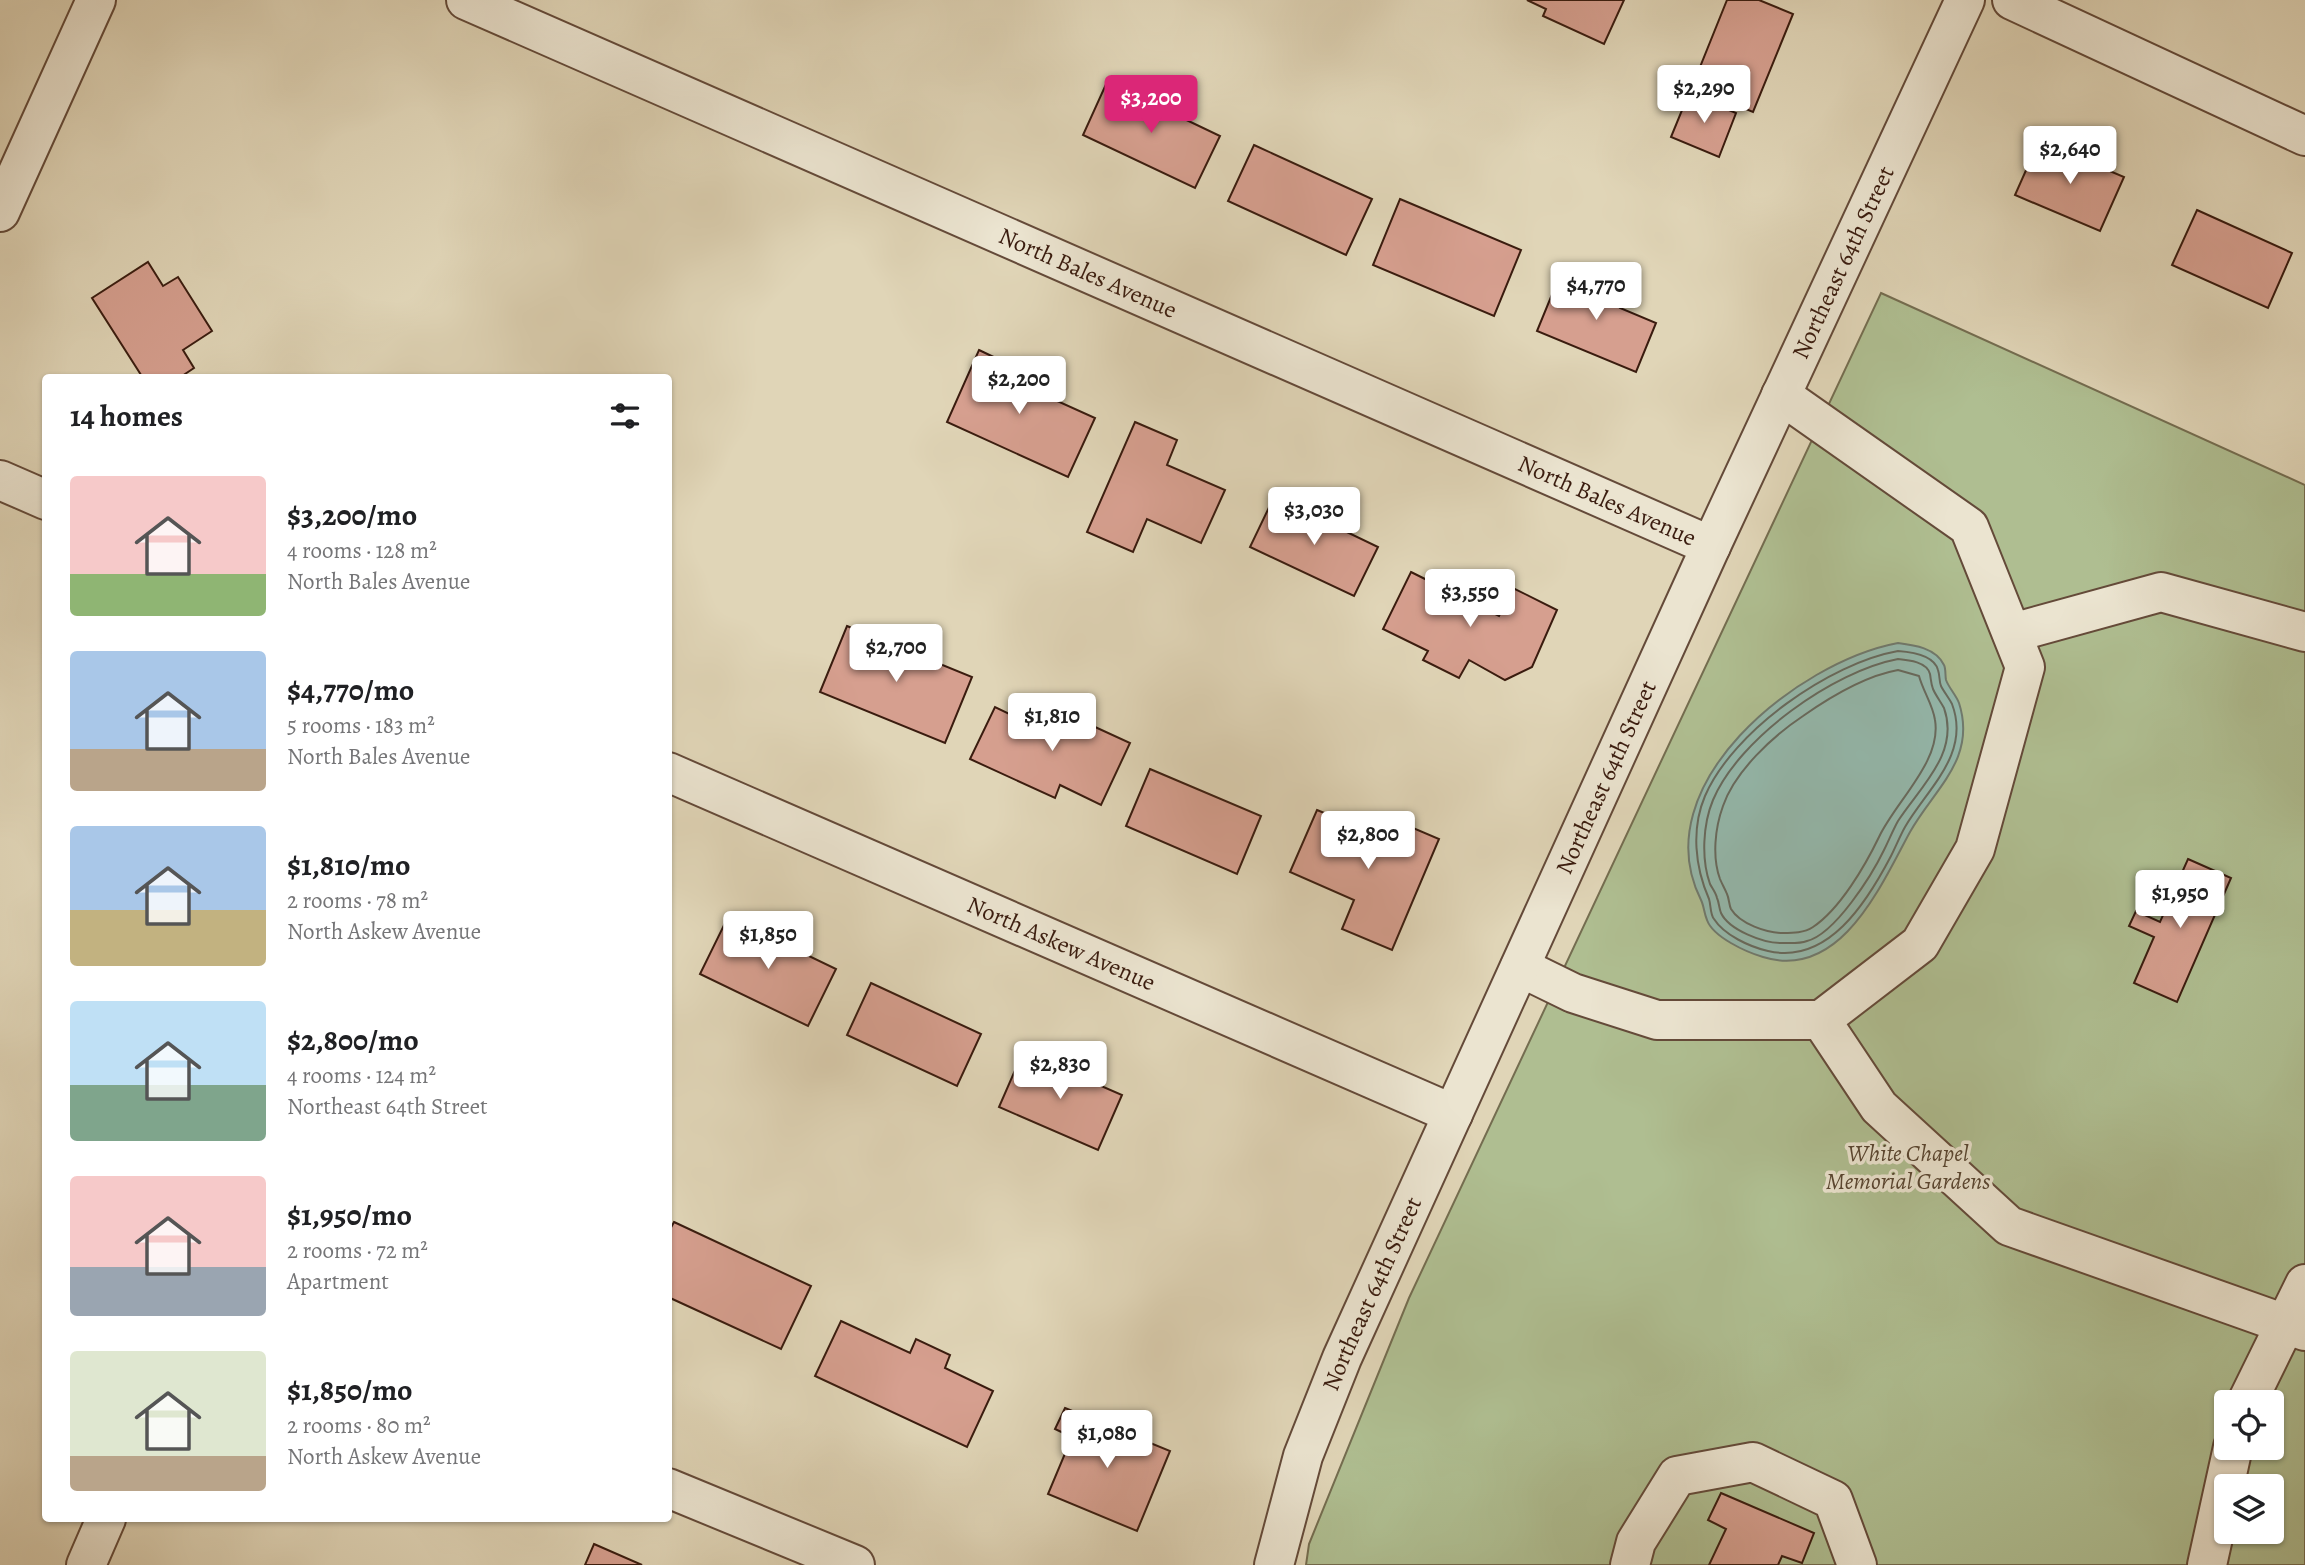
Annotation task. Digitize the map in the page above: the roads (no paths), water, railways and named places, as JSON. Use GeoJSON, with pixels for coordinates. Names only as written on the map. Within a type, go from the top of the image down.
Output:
{"type":"FeatureCollection","features":[{"type":"Feature","properties":{"kind":"street"},"geometry":{"type":"LineString","coordinates":[[0,212],[96,0]]}},
{"type":"Feature","properties":{"kind":"street","name":"North Bales Avenue"},"geometry":{"type":"LineString","coordinates":[[466,0],[1710,547]]}},
{"type":"Feature","properties":{"kind":"street","name":"Northeast 64th Street"},"geometry":{"type":"LineString","coordinates":[[1274,1565],[1303,1456],[1348,1346],[1710,547],[1965,0]]}},
{"type":"Feature","properties":{"kind":"street"},"geometry":{"type":"LineString","coordinates":[[2012,0],[2305,136]]}},
{"type":"Feature","properties":{"kind":"street"},"geometry":{"type":"LineString","coordinates":[[1520,967],[1573,993],[1657,1020],[1821,1020],[1920,944],[1975,849],[2025,667],[1969,527],[1781,395]]}},
{"type":"Feature","properties":{"kind":"street"},"geometry":{"type":"LineString","coordinates":[[0,480],[42,498]]}},
{"type":"Feature","properties":{"kind":"street"},"geometry":{"type":"LineString","coordinates":[[2012,633],[2161,592],[2305,632]]}},
{"type":"Feature","properties":{"kind":"street","name":"North Askew Avenue"},"geometry":{"type":"LineString","coordinates":[[672,774],[1453,1114]]}},
{"type":"Feature","properties":{"kind":"street"},"geometry":{"type":"LineString","coordinates":[[1821,1020],[1879,1107],[2008,1226],[2295,1328]]}},
{"type":"Feature","properties":{"kind":"street"},"geometry":{"type":"LineString","coordinates":[[2255,1390],[2295,1328],[2305,1284]]}},
{"type":"Feature","properties":{"kind":"street"},"geometry":{"type":"LineString","coordinates":[[2207,1565],[2230,1460]]}},
{"type":"Feature","properties":{"kind":"street"},"geometry":{"type":"LineString","coordinates":[[1630,1565],[1636,1542],[1677,1476],[1753,1462],[1833,1500],[1857,1565]]}},
{"type":"Feature","properties":{"kind":"street"},"geometry":{"type":"LineString","coordinates":[[672,1490],[855,1565]]}},
{"type":"Feature","properties":{"kind":"street"},"geometry":{"type":"LineString","coordinates":[[86,1565],[105,1522]]}},
{"type":"Feature","properties":{"kind":"water"},"geometry":{"type":"Polygon","coordinates":[[[1898,643],[1930,651],[1944,665],[1946,680],[1959,703],[1963,723],[1958,757],[1950,772],[1910,832],[1871,901],[1855,923],[1836,942],[1815,955],[1791,961],[1763,957],[1731,943],[1716,932],[1707,920],[1689,857],[1693,814],[1711,773],[1740,736],[1776,702],[1816,675],[1858,655],[1898,643]]]}},
{"type":"Feature","properties":{"kind":"park label","name":"White Chapel Memorial Gardens"},"geometry":{"type":"Point","coordinates":[1908,1167]}}]}
